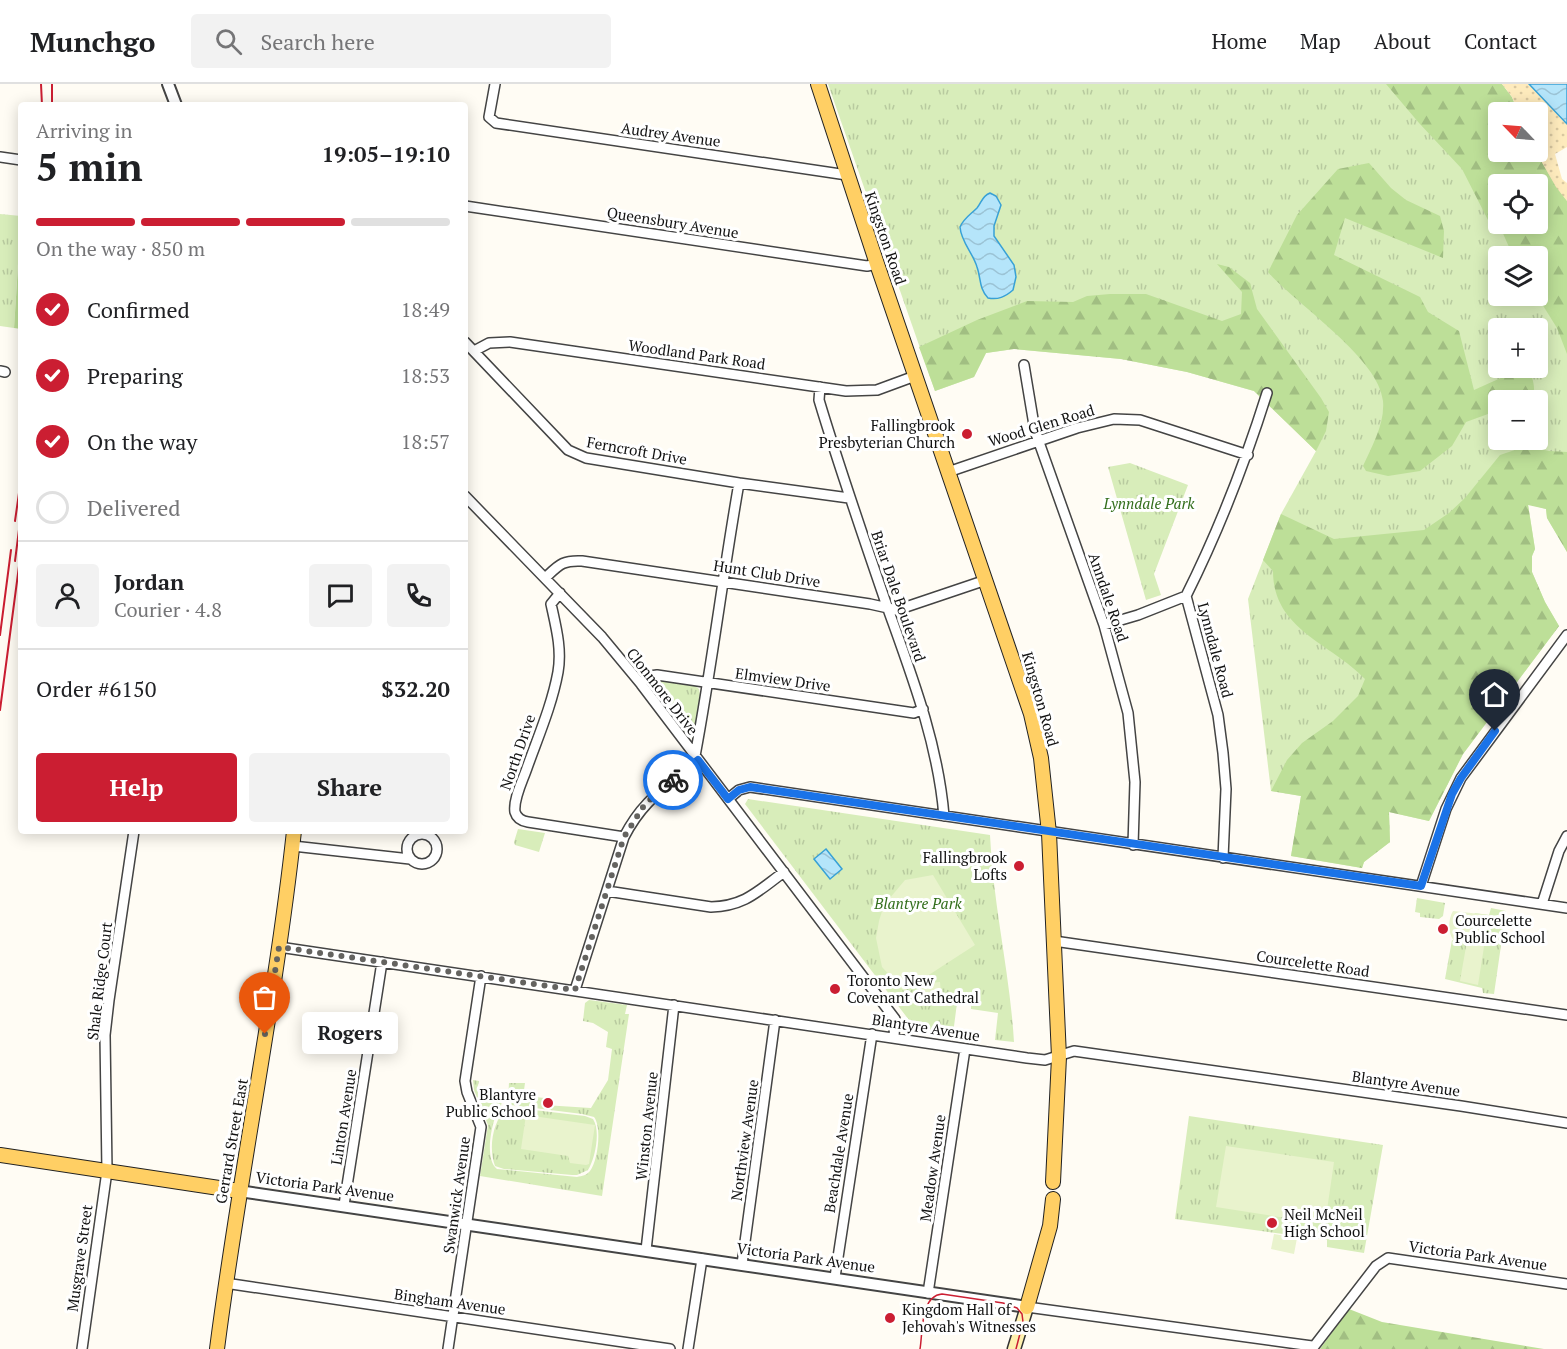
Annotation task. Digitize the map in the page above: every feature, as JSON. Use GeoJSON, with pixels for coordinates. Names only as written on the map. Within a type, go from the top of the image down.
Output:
{"type":"FeatureCollection","features":[{"type":"Feature","properties":{"kind":"main road","name":"Kingston Road"},"geometry":{"type":"LineString","coordinates":[[818,84],[847,176],[1034,725],[1041,758],[1049,833],[1059,1057],[1053,1199],[1050,1226],[1014,1349]]}},
{"type":"Feature","properties":{"kind":"main road","name":"Gerrard Street East"},"geometry":{"type":"LineString","coordinates":[[217,1349],[239,1191],[279,947],[294,834]]}},
{"type":"Feature","properties":{"kind":"main road","name":"Victoria Park Avenue"},"geometry":{"type":"LineString","coordinates":[[0,1155],[239,1191]]}},
{"type":"Feature","properties":{"kind":"street"},"geometry":{"type":"LineString","coordinates":[[168,84],[175,102]]}},
{"type":"Feature","properties":{"kind":"street","name":"Audrey Avenue"},"geometry":{"type":"LineString","coordinates":[[495,84],[489,114],[491,120],[847,176]]}},
{"type":"Feature","properties":{"kind":"street"},"geometry":{"type":"LineString","coordinates":[[0,157],[18,160]]}},
{"type":"Feature","properties":{"kind":"street","name":"Queensbury Avenue"},"geometry":{"type":"LineString","coordinates":[[468,206],[867,266],[877,264]]}},
{"type":"Feature","properties":{"kind":"street","name":"Woodland Park Road"},"geometry":{"type":"LineString","coordinates":[[474,351],[489,343],[510,342],[846,391],[877,390],[915,376]]}},
{"type":"Feature","properties":{"kind":"street","name":"Ferncroft Drive"},"geometry":{"type":"LineString","coordinates":[[468,345],[568,450],[586,458],[849,498]]}},
{"type":"Feature","properties":{"kind":"street","name":"Anndale Road"},"geometry":{"type":"LineString","coordinates":[[1024,365],[1038,441],[1104,625],[1128,713],[1135,782],[1133,845]]}},
{"type":"Feature","properties":{"kind":"street","name":"Briar Dale Boulevard"},"geometry":{"type":"LineString","coordinates":[[820,387],[819,400],[849,498],[923,709],[934,753],[944,816]]}},
{"type":"Feature","properties":{"kind":"street","name":"Lynndale Road"},"geometry":{"type":"LineString","coordinates":[[1223,858],[1226,789],[1218,716],[1186,596],[1206,555],[1248,455],[1267,393]]}},
{"type":"Feature","properties":{"kind":"street","name":"Wood Glen Road"},"geometry":{"type":"LineString","coordinates":[[948,472],[1077,428],[1114,419],[1140,420],[1248,455]]}},
{"type":"Feature","properties":{"kind":"street"},"geometry":{"type":"LineString","coordinates":[[575,990],[624,837],[645,804],[696,758],[739,483]]}},
{"type":"Feature","properties":{"kind":"street","name":"Clonmore Drive"},"geometry":{"type":"LineString","coordinates":[[468,499],[560,593],[641,684],[895,1018],[894,1037]]}},
{"type":"Feature","properties":{"kind":"street","name":"Hunt Club Drive"},"geometry":{"type":"LineString","coordinates":[[544,578],[559,565],[568,561],[722,581],[897,610],[986,580]]}},
{"type":"Feature","properties":{"kind":"street","name":"North Drive"},"geometry":{"type":"LineString","coordinates":[[560,593],[551,604],[560,642],[558,674],[519,790],[515,806],[516,815],[519,819],[528,822],[624,837]]}},
{"type":"Feature","properties":{"kind":"street"},"geometry":{"type":"LineString","coordinates":[[1104,625],[1138,615],[1186,596]]}},
{"type":"Feature","properties":{"kind":"street"},"geometry":{"type":"LineString","coordinates":[[1421,886],[1446,809],[1461,778],[1567,635]]}},
{"type":"Feature","properties":{"kind":"street","name":"Elmview Drive"},"geometry":{"type":"LineString","coordinates":[[641,684],[650,676],[656,675],[914,713],[923,709]]}},
{"type":"Feature","properties":{"kind":"street"},"geometry":{"type":"LineString","coordinates":[[728,799],[739,790],[750,787],[1567,908]]}},
{"type":"Feature","properties":{"kind":"street","name":"Shale Ridge Court"},"geometry":{"type":"LineString","coordinates":[[107,1171],[105,1035],[134,834]]}},
{"type":"Feature","properties":{"kind":"street"},"geometry":{"type":"LineString","coordinates":[[293,846],[410,859],[418,864],[428,863],[435,857],[437,852],[433,839],[413,834],[407,849],[410,859]]}},
{"type":"Feature","properties":{"kind":"street"},"geometry":{"type":"LineString","coordinates":[[1542,904],[1559,851],[1567,836]]}},
{"type":"Feature","properties":{"kind":"street"},"geometry":{"type":"LineString","coordinates":[[607,891],[711,907],[727,907],[751,897],[784,872]]}},
{"type":"Feature","properties":{"kind":"street","name":"Courcelette Road"},"geometry":{"type":"LineString","coordinates":[[1054,941],[1567,1015]]}},
{"type":"Feature","properties":{"kind":"street","name":"Blantyre Avenue"},"geometry":{"type":"LineString","coordinates":[[279,947],[1045,1060],[1074,1051],[1449,1104],[1567,1124]]}},
{"type":"Feature","properties":{"kind":"street","name":"Linton Avenue"},"geometry":{"type":"LineString","coordinates":[[344,1205],[382,962]]}},
{"type":"Feature","properties":{"kind":"street","name":"Swanwick Avenue"},"geometry":{"type":"LineString","coordinates":[[448,1349],[481,1127],[467,1092],[465,1078],[481,976]]}},
{"type":"Feature","properties":{"kind":"street","name":"Winston Avenue"},"geometry":{"type":"LineString","coordinates":[[646,1250],[674,1005]]}},
{"type":"Feature","properties":{"kind":"street","name":"Northview Avenue"},"geometry":{"type":"LineString","coordinates":[[742,1264],[775,1020]]}},
{"type":"Feature","properties":{"kind":"street","name":"Beachdale Avenue"},"geometry":{"type":"LineString","coordinates":[[835,1277],[872,1034]]}},
{"type":"Feature","properties":{"kind":"street","name":"Meadow Avenue"},"geometry":{"type":"LineString","coordinates":[[928,1293],[965,1048]]}},
{"type":"Feature","properties":{"kind":"street","name":"Musgrave Street"},"geometry":{"type":"LineString","coordinates":[[82,1349],[107,1171]]}},
{"type":"Feature","properties":{"kind":"street","name":"Victoria Park Avenue"},"geometry":{"type":"LineString","coordinates":[[239,1191],[1312,1348],[1376,1266],[1388,1258],[1567,1284]]}},
{"type":"Feature","properties":{"kind":"street"},"geometry":{"type":"LineString","coordinates":[[688,1349],[702,1259]]}},
{"type":"Feature","properties":{"kind":"street","name":"Bingham Avenue"},"geometry":{"type":"LineString","coordinates":[[225,1283],[670,1349]]}},
{"type":"Feature","properties":{"kind":"green space"},"geometry":{"type":"Polygon","coordinates":[[[828,84],[1502,84],[1512,102],[1488,102],[1488,162],[1546,162],[1567,185],[1567,552],[1547,518],[1546,509],[1528,504],[1535,549],[1532,556],[1532,572],[1559,626],[1463,754],[1429,821],[1389,812],[1390,842],[1364,862],[1362,868],[1291,856],[1301,796],[1271,791],[1248,599],[1281,514],[1316,451],[1254,391],[1187,372],[1121,359],[1014,349],[986,353],[974,377],[935,391],[828,84]]]}},
{"type":"Feature","properties":{"kind":"green space"},"geometry":{"type":"Polygon","coordinates":[[[1386,84],[1502,84],[1512,97],[1514,102],[1488,102],[1488,162],[1542,162],[1567,201],[1567,354],[1557,328],[1543,306],[1548,306],[1548,246],[1509,246],[1503,234],[1548,234],[1548,174],[1488,174],[1488,220],[1462,169],[1386,84]]]}},
{"type":"Feature","properties":{"kind":"green space"},"geometry":{"type":"Polygon","coordinates":[[[1369,163],[1391,188],[1406,200],[1440,216],[1444,231],[1443,258],[1345,218],[1334,255],[1420,297],[1428,312],[1459,331],[1474,390],[1501,378],[1532,378],[1533,380],[1534,390],[1488,390],[1488,414],[1466,422],[1452,446],[1420,471],[1388,476],[1366,471],[1363,466],[1382,418],[1383,401],[1378,384],[1353,350],[1268,272],[1297,215],[1338,169],[1369,163]]]}},
{"type":"Feature","properties":{"kind":"green space"},"geometry":{"type":"Polygon","coordinates":[[[0,214],[18,216],[18,264],[14,328],[0,326],[0,214]]]}},
{"type":"Feature","properties":{"kind":"green space"},"geometry":{"type":"Polygon","coordinates":[[[1217,264],[1229,267],[1250,283],[1257,309],[1329,412],[1326,431],[1316,451],[1254,391],[1187,372],[1121,359],[1014,349],[986,353],[974,377],[935,391],[919,347],[977,320],[1027,301],[1073,302],[1087,296],[1146,294],[1222,321],[1241,314],[1242,292],[1217,264]]]}},
{"type":"Feature","properties":{"kind":"green space"},"geometry":{"type":"Polygon","coordinates":[[[18,266],[18,329],[14,328],[18,266]]]}},
{"type":"Feature","properties":{"kind":"green space"},"geometry":{"type":"Polygon","coordinates":[[[1515,450],[1567,452],[1567,552],[1547,518],[1546,509],[1528,505],[1535,549],[1532,556],[1532,572],[1559,626],[1463,754],[1429,821],[1389,812],[1390,842],[1364,862],[1362,868],[1291,856],[1301,796],[1271,791],[1287,760],[1302,743],[1333,721],[1358,696],[1365,679],[1351,666],[1306,634],[1283,608],[1276,591],[1273,571],[1263,560],[1281,514],[1334,539],[1424,530],[1449,513],[1465,498],[1500,455],[1515,450]]]}},
{"type":"Feature","properties":{"kind":"green space","name":"Lynndale Park"},"geometry":{"type":"Polygon","coordinates":[[[1130,463],[1188,485],[1154,574],[1161,595],[1146,600],[1108,467],[1130,463]]]}},
{"type":"Feature","properties":{"kind":"green space"},"geometry":{"type":"Polygon","coordinates":[[[655,680],[695,686],[699,689],[693,738],[688,737],[650,688],[650,683],[655,680]]]}},
{"type":"Feature","properties":{"kind":"green space","name":"Blantyre Park"},"geometry":{"type":"Polygon","coordinates":[[[748,799],[990,835],[994,887],[1014,1042],[995,1040],[998,1013],[971,1009],[971,1005],[957,1003],[953,1034],[915,1028],[745,804],[748,799]]]}},
{"type":"Feature","properties":{"kind":"green space"},"geometry":{"type":"Polygon","coordinates":[[[518,829],[545,833],[539,852],[515,845],[518,829]]]}},
{"type":"Feature","properties":{"kind":"green space"},"geometry":{"type":"Polygon","coordinates":[[[933,875],[975,945],[904,991],[882,967],[876,938],[879,921],[884,905],[905,880],[933,875]]]}},
{"type":"Feature","properties":{"kind":"green space"},"geometry":{"type":"Polygon","coordinates":[[[1417,898],[1445,903],[1443,916],[1439,919],[1420,917],[1420,913],[1415,912],[1417,898]]]}},
{"type":"Feature","properties":{"kind":"green space"},"geometry":{"type":"Polygon","coordinates":[[[1491,908],[1506,911],[1494,994],[1483,993],[1482,988],[1445,979],[1452,940],[1458,944],[1475,913],[1489,915],[1491,908]]]}},
{"type":"Feature","properties":{"kind":"green space"},"geometry":{"type":"Polygon","coordinates":[[[1453,911],[1489,915],[1478,985],[1460,981],[1467,941],[1457,944],[1450,933],[1449,924],[1453,911]]]}},
{"type":"Feature","properties":{"kind":"green space"},"geometry":{"type":"Polygon","coordinates":[[[940,982],[942,1004],[921,1006],[919,984],[940,982]]]}},
{"type":"Feature","properties":{"kind":"green space"},"geometry":{"type":"Polygon","coordinates":[[[589,1000],[627,1005],[625,1014],[629,1014],[602,1196],[480,1176],[488,1125],[474,1090],[473,1080],[479,1081],[477,1089],[481,1097],[494,1092],[502,1099],[490,1140],[491,1160],[497,1169],[577,1177],[590,1171],[598,1144],[598,1128],[594,1117],[511,1105],[508,1101],[509,1083],[525,1083],[524,1090],[534,1091],[534,1097],[545,1098],[544,1105],[591,1108],[608,1080],[612,1049],[606,1047],[608,1032],[593,1023],[583,1021],[585,1003],[589,1000]]]}},
{"type":"Feature","properties":{"kind":"green space"},"geometry":{"type":"Polygon","coordinates":[[[507,1107],[585,1116],[593,1119],[597,1130],[596,1145],[588,1170],[572,1175],[504,1169],[495,1166],[492,1151],[493,1135],[498,1119],[507,1107]]]}},
{"type":"Feature","properties":{"kind":"green space"},"geometry":{"type":"Polygon","coordinates":[[[526,1115],[595,1125],[589,1164],[570,1163],[568,1156],[521,1149],[526,1115]]]}},
{"type":"Feature","properties":{"kind":"green space"},"geometry":{"type":"Polygon","coordinates":[[[1189,1116],[1383,1145],[1364,1253],[1327,1247],[1327,1240],[1175,1219],[1189,1116]]]}},
{"type":"Feature","properties":{"kind":"green space"},"geometry":{"type":"Polygon","coordinates":[[[1226,1146],[1334,1162],[1325,1224],[1216,1207],[1226,1146]]]}},
{"type":"Feature","properties":{"kind":"green space"},"geometry":{"type":"Polygon","coordinates":[[[1274,1234],[1297,1238],[1294,1254],[1271,1249],[1274,1234]]]}},
{"type":"Feature","properties":{"kind":"green space"},"geometry":{"type":"Polygon","coordinates":[[[1349,1309],[1382,1322],[1544,1349],[1320,1349],[1349,1309]]]}},
{"type":"Feature","properties":{"kind":"sand"},"geometry":{"type":"Polygon","coordinates":[[[1502,84],[1529,84],[1546,102],[1514,102],[1502,84]]]}},
{"type":"Feature","properties":{"kind":"sand"},"geometry":{"type":"Polygon","coordinates":[[[1548,104],[1567,124],[1567,147],[1555,154],[1562,179],[1567,183],[1567,201],[1542,162],[1548,162],[1548,104]]]}},
{"type":"Feature","properties":{"kind":"water"},"geometry":{"type":"Polygon","coordinates":[[[1529,84],[1567,84],[1567,124],[1548,102],[1529,84]]]}},
{"type":"Feature","properties":{"kind":"water"},"geometry":{"type":"Polygon","coordinates":[[[990,193],[996,196],[1001,205],[994,226],[994,236],[1014,265],[1016,277],[1013,290],[995,299],[988,298],[983,291],[975,262],[960,227],[984,197],[990,193]]]}},
{"type":"Feature","properties":{"kind":"water"},"geometry":{"type":"Polygon","coordinates":[[[826,849],[842,869],[830,879],[814,859],[826,849]]]}},
{"type":"Feature","properties":{"kind":"tram line"},"geometry":{"type":"LineString","coordinates":[[920,1349],[926,1308],[935,1296],[942,1294],[1003,1303],[1017,1308],[1022,1314],[1023,1322],[1016,1349]]}},
{"type":"Feature","properties":{"kind":"railway"},"geometry":{"type":"LineString","coordinates":[[41,84],[42,102]]}},
{"type":"Feature","properties":{"kind":"railway"},"geometry":{"type":"LineString","coordinates":[[52,84],[52,102]]}},
{"type":"Feature","properties":{"kind":"railway"},"geometry":{"type":"LineString","coordinates":[[15,521],[18,500]]}},
{"type":"Feature","properties":{"kind":"railway"},"geometry":{"type":"LineString","coordinates":[[15,561],[18,538]]}},
{"type":"Feature","properties":{"kind":"railway"},"geometry":{"type":"LineString","coordinates":[[0,635],[11,550]]}},
{"type":"Feature","properties":{"kind":"railway"},"geometry":{"type":"LineString","coordinates":[[0,710],[18,574]]}},
{"type":"Feature","properties":{"kind":"way so far"},"geometry":{"type":"LineString","coordinates":[[265,1034],[279,947],[575,990],[624,837],[645,804],[673,780]]}},
{"type":"Feature","properties":{"kind":"place","name":"Fallingbrook Presbyterian Church"},"geometry":{"type":"Point","coordinates":[967,434]}},
{"type":"Feature","properties":{"kind":"place","name":"Fallingbrook Lofts"},"geometry":{"type":"Point","coordinates":[1019,866]}},
{"type":"Feature","properties":{"kind":"place","name":"Courcelette Public School"},"geometry":{"type":"Point","coordinates":[1443,929]}},
{"type":"Feature","properties":{"kind":"place","name":"Toronto New Covenant Cathedral"},"geometry":{"type":"Point","coordinates":[835,989]}},
{"type":"Feature","properties":{"kind":"place","name":"Rogers"},"geometry":{"type":"Point","coordinates":[265,1034]}},
{"type":"Feature","properties":{"kind":"place","name":"Blantyre Public School"},"geometry":{"type":"Point","coordinates":[548,1103]}},
{"type":"Feature","properties":{"kind":"place","name":"Neil McNeil High School"},"geometry":{"type":"Point","coordinates":[1272,1223]}},
{"type":"Feature","properties":{"kind":"place","name":"Kingdom Hall of Jehovah's Witnesses"},"geometry":{"type":"Point","coordinates":[890,1318]}},
{"type":"Feature","properties":{"kind":"route"},"geometry":{"type":"LineString","coordinates":[[673,780],[698,760],[728,799],[739,790],[750,787],[1049,833],[1421,886],[1452,794],[1495,731]]}}]}
